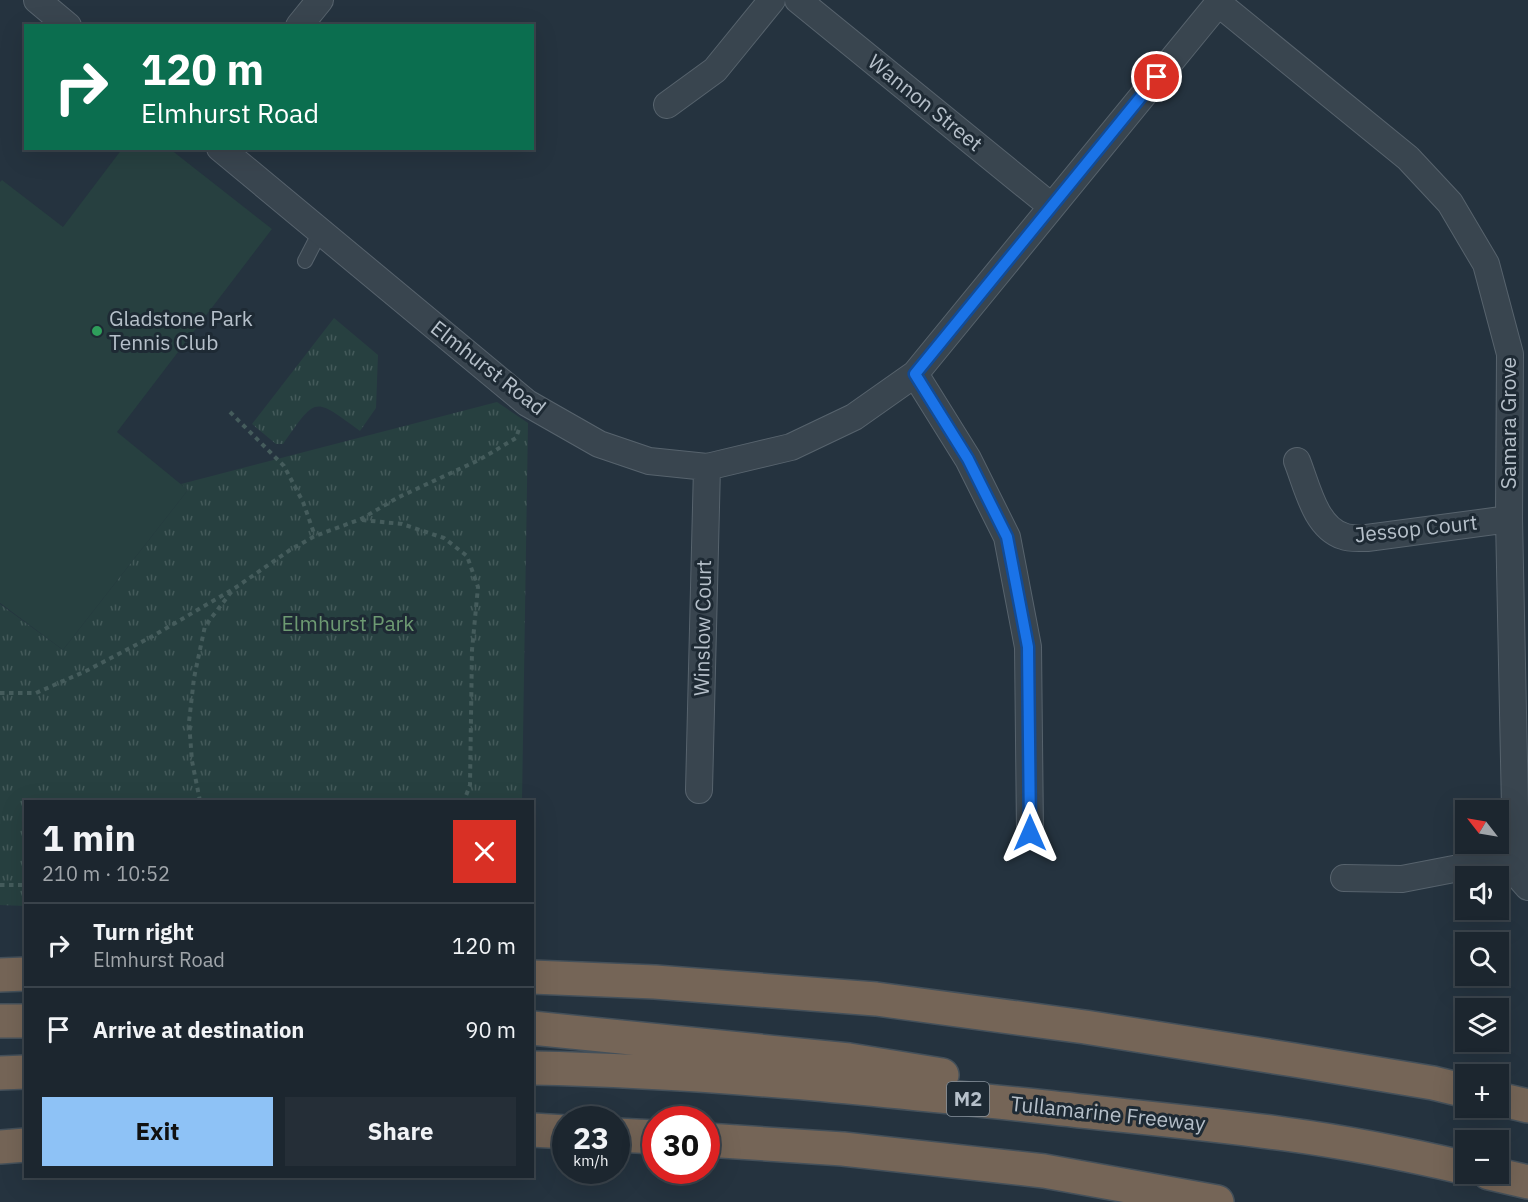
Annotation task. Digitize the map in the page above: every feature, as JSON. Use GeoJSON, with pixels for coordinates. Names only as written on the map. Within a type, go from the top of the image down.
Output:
{"type":"FeatureCollection","features":[{"type":"Feature","properties":{"kind":"highway"},"geometry":{"type":"LineString","coordinates":[[0,975],[24,975]]}},
{"type":"Feature","properties":{"kind":"highway"},"geometry":{"type":"LineString","coordinates":[[534,977],[655,982],[876,999],[1085,1027],[1455,1088]]}},
{"type":"Feature","properties":{"kind":"highway"},"geometry":{"type":"LineString","coordinates":[[0,1021],[24,1021]]}},
{"type":"Feature","properties":{"kind":"highway"},"geometry":{"type":"LineString","coordinates":[[534,1028],[849,1060],[1285,1134]]}},
{"type":"Feature","properties":{"kind":"highway","name":"Tullamarine Freeway"},"geometry":{"type":"LineString","coordinates":[[534,1068],[599,1069],[801,1082],[1285,1134],[1402,1153],[1455,1165]]}},
{"type":"Feature","properties":{"kind":"highway"},"geometry":{"type":"LineString","coordinates":[[0,1073],[24,1072]]}},
{"type":"Feature","properties":{"kind":"highway"},"geometry":{"type":"LineString","coordinates":[[1509,1102],[1528,1106]]}},
{"type":"Feature","properties":{"kind":"highway"},"geometry":{"type":"LineString","coordinates":[[0,1130],[24,1130]]}},
{"type":"Feature","properties":{"kind":"highway"},"geometry":{"type":"LineString","coordinates":[[534,1130],[552,1131]]}},
{"type":"Feature","properties":{"kind":"highway"},"geometry":{"type":"LineString","coordinates":[[720,1141],[843,1149],[1044,1171],[1217,1202]]}},
{"type":"Feature","properties":{"kind":"highway"},"geometry":{"type":"LineString","coordinates":[[0,1147],[24,1145]]}},
{"type":"Feature","properties":{"kind":"highway"},"geometry":{"type":"LineString","coordinates":[[1509,1178],[1528,1182]]}},
{"type":"Feature","properties":{"kind":"street"},"geometry":{"type":"LineString","coordinates":[[37,0],[66,24]]}},
{"type":"Feature","properties":{"kind":"street"},"geometry":{"type":"LineString","coordinates":[[301,24],[320,0]]}},
{"type":"Feature","properties":{"kind":"street"},"geometry":{"type":"LineString","coordinates":[[667,105],[715,70],[772,0]]}},
{"type":"Feature","properties":{"kind":"street","name":"Wannon Street"},"geometry":{"type":"LineString","coordinates":[[798,0],[1051,206]]}},
{"type":"Feature","properties":{"kind":"street","name":"Elmhurst Road"},"geometry":{"type":"LineString","coordinates":[[222,150],[527,403],[599,444],[649,461],[707,466],[791,447],[855,417],[915,374],[1219,2]]}},
{"type":"Feature","properties":{"kind":"street","name":"Samara Grove"},"geometry":{"type":"LineString","coordinates":[[1219,2],[1408,158],[1450,203],[1486,264],[1510,354],[1509,519],[1516,857],[1521,879],[1528,887]]}},
{"type":"Feature","properties":{"kind":"street"},"geometry":{"type":"LineString","coordinates":[[915,374],[968,459],[1007,537],[1028,647],[1030,833]]}},
{"type":"Feature","properties":{"kind":"street","name":"Jessop Court"},"geometry":{"type":"LineString","coordinates":[[1297,461],[1320,517],[1330,530],[1345,537],[1367,538],[1509,519]]}},
{"type":"Feature","properties":{"kind":"street","name":"Winslow Court"},"geometry":{"type":"LineString","coordinates":[[699,790],[707,466]]}},
{"type":"Feature","properties":{"kind":"street"},"geometry":{"type":"LineString","coordinates":[[1344,878],[1402,879],[1516,857]]}},
{"type":"Feature","properties":{"kind":"lane"},"geometry":{"type":"LineString","coordinates":[[305,261],[320,232]]}},
{"type":"Feature","properties":{"kind":"path"},"geometry":{"type":"LineString","coordinates":[[0,693],[36,693],[86,671],[153,636],[235,588],[290,550],[315,536],[361,519],[399,497],[479,460],[516,438],[527,403]]}},
{"type":"Feature","properties":{"kind":"path"},"geometry":{"type":"LineString","coordinates":[[230,412],[284,466],[303,502],[315,536]]}},
{"type":"Feature","properties":{"kind":"path"},"geometry":{"type":"LineString","coordinates":[[361,519],[402,524],[444,538],[467,556],[478,587],[472,650],[470,785],[464,800]]}},
{"type":"Feature","properties":{"kind":"path"},"geometry":{"type":"LineString","coordinates":[[200,800],[192,761],[189,722],[194,678],[205,626],[235,588]]}},
{"type":"Feature","properties":{"kind":"path"},"geometry":{"type":"LineString","coordinates":[[0,885],[24,885]]}},
{"type":"Feature","properties":{"kind":"green space","name":"Gladstone Park Tennis Club"},"geometry":{"type":"Polygon","coordinates":[[[121,150],[171,150],[272,229],[117,432],[188,490],[63,650],[0,603],[0,182],[2,180],[63,227],[121,150]]]}},
{"type":"Feature","properties":{"kind":"green space"},"geometry":{"type":"Polygon","coordinates":[[[334,318],[378,355],[376,408],[360,431],[333,412],[317,407],[303,417],[283,444],[276,444],[252,424],[334,318]]]}},
{"type":"Feature","properties":{"kind":"green space","name":"Elmhurst Park"},"geometry":{"type":"Polygon","coordinates":[[[497,402],[528,423],[522,800],[24,800],[24,906],[0,905],[0,604],[63,650],[188,490],[181,484],[497,402]]]}},
{"type":"Feature","properties":{"kind":"place","name":"Gladstone Park Tennis Club"},"geometry":{"type":"Point","coordinates":[97,331]}},
{"type":"Feature","properties":{"kind":"route"},"geometry":{"type":"LineString","coordinates":[[1030,833],[1028,647],[1007,537],[968,459],[915,374],[1157,77]]}}]}
